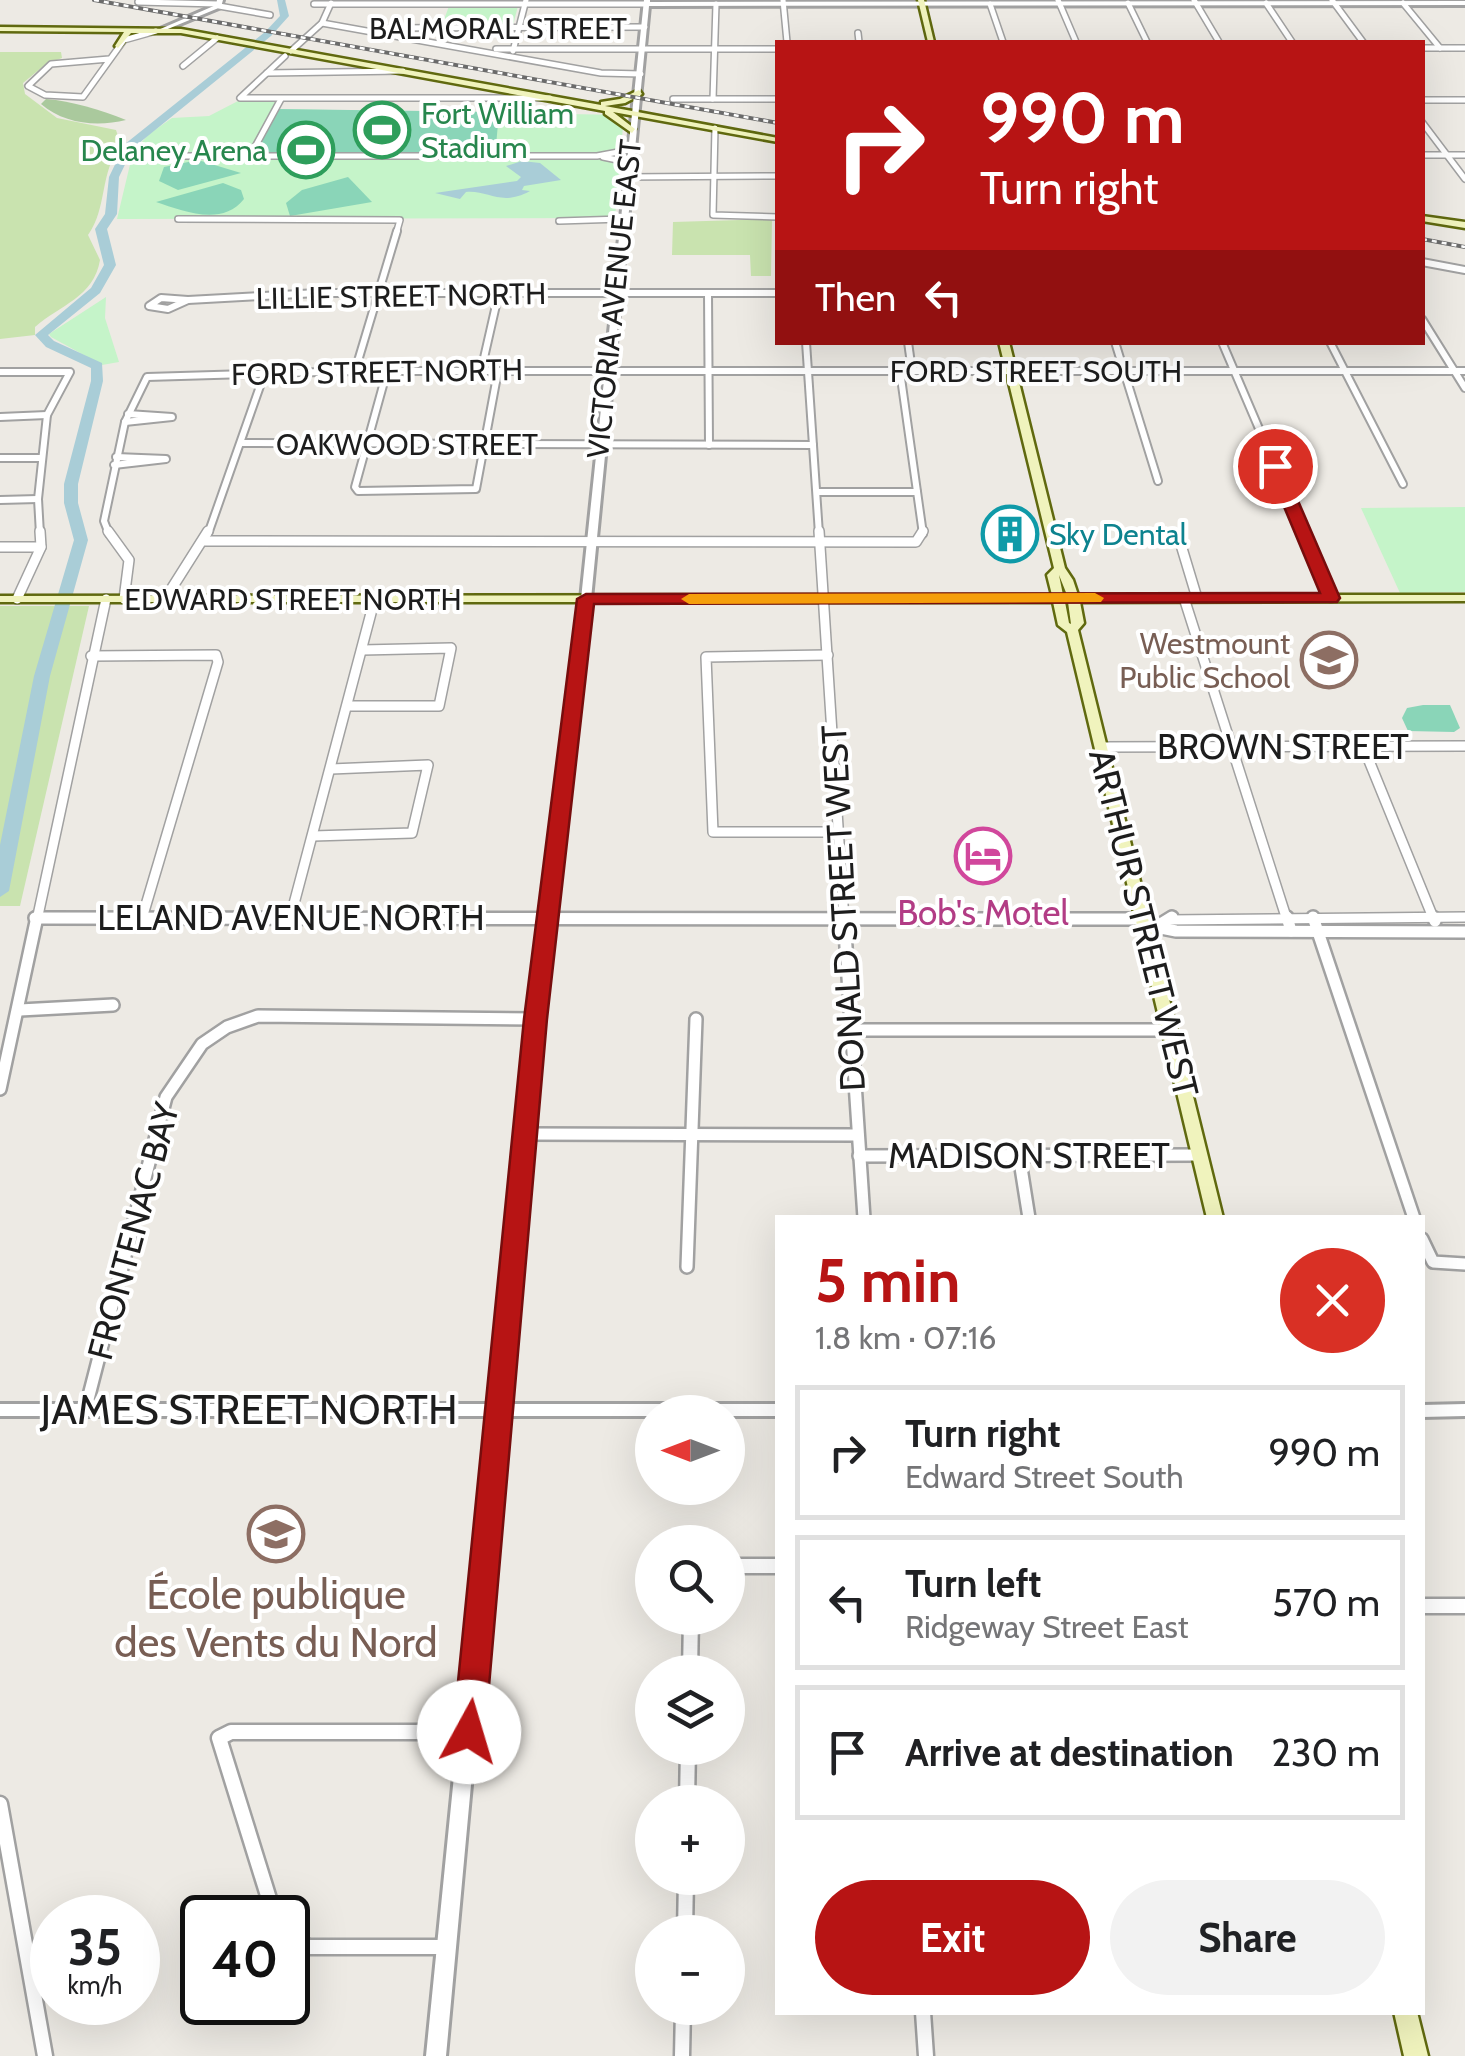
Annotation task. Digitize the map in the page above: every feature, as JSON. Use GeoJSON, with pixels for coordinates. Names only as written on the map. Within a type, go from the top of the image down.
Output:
{"type":"FeatureCollection","features":[{"type":"Feature","properties":{"kind":"main road"},"geometry":{"type":"LineString","coordinates":[[921,2],[930,40]]}},
{"type":"Feature","properties":{"kind":"main road"},"geometry":{"type":"LineString","coordinates":[[0,29],[161,30],[775,139]]}},
{"type":"Feature","properties":{"kind":"main road"},"geometry":{"type":"LineString","coordinates":[[118,46],[130,29]]}},
{"type":"Feature","properties":{"kind":"main road"},"geometry":{"type":"LineString","coordinates":[[490,99],[502,96],[499,89]]}},
{"type":"Feature","properties":{"kind":"main road"},"geometry":{"type":"LineString","coordinates":[[575,103],[617,102],[639,92]]}},
{"type":"Feature","properties":{"kind":"main road"},"geometry":{"type":"LineString","coordinates":[[575,103],[618,116],[632,131]]}},
{"type":"Feature","properties":{"kind":"main road"},"geometry":{"type":"LineString","coordinates":[[1425,218],[1465,225]]}},
{"type":"Feature","properties":{"kind":"main road"},"geometry":{"type":"LineString","coordinates":[[1005,345],[1060,569],[1067,576],[1073,598]]}},
{"type":"Feature","properties":{"kind":"main road"},"geometry":{"type":"LineString","coordinates":[[1057,598],[1053,575],[1060,569]]}},
{"type":"Feature","properties":{"kind":"main road","name":"ARTHUR STREET WEST"},"geometry":{"type":"LineString","coordinates":[[1057,598],[1064,624],[1072,630],[1150,923],[1170,1030],[1214,1215]]}},
{"type":"Feature","properties":{"kind":"main road","name":"ARTHUR STREET WEST"},"geometry":{"type":"LineString","coordinates":[[1072,630],[1078,623],[1073,598]]}},
{"type":"Feature","properties":{"kind":"main road","name":"EDWARD STREET NORTH"},"geometry":{"type":"LineString","coordinates":[[0,599],[1465,598]]}},
{"type":"Feature","properties":{"kind":"main road"},"geometry":{"type":"LineString","coordinates":[[1406,2015],[1416,2056]]}},
{"type":"Feature","properties":{"kind":"street"},"geometry":{"type":"LineString","coordinates":[[138,2],[219,3],[270,15]]}},
{"type":"Feature","properties":{"kind":"street"},"geometry":{"type":"LineString","coordinates":[[510,56],[526,2]]}},
{"type":"Feature","properties":{"kind":"street","name":"VICTORIA AVENUE EAST"},"geometry":{"type":"LineString","coordinates":[[436,2056],[546,919],[586,599],[598,445],[647,2]]}},
{"type":"Feature","properties":{"kind":"street"},"geometry":{"type":"LineString","coordinates":[[784,2],[787,40]]}},
{"type":"Feature","properties":{"kind":"street"},"geometry":{"type":"LineString","coordinates":[[1059,2],[1075,40]]}},
{"type":"Feature","properties":{"kind":"street"},"geometry":{"type":"LineString","coordinates":[[1195,2],[1219,40]]}},
{"type":"Feature","properties":{"kind":"street"},"geometry":{"type":"LineString","coordinates":[[1333,2],[1362,40]]}},
{"type":"Feature","properties":{"kind":"street"},"geometry":{"type":"LineString","coordinates":[[109,59],[60,61],[32,78],[28,86],[45,95],[83,97],[118,46],[219,3]]}},
{"type":"Feature","properties":{"kind":"street"},"geometry":{"type":"LineString","coordinates":[[1128,3],[1146,40]]}},
{"type":"Feature","properties":{"kind":"street"},"geometry":{"type":"LineString","coordinates":[[1266,3],[1291,40]]}},
{"type":"Feature","properties":{"kind":"street"},"geometry":{"type":"LineString","coordinates":[[1404,3],[1440,48]]}},
{"type":"Feature","properties":{"kind":"street"},"geometry":{"type":"LineString","coordinates":[[314,4],[1465,3]]}},
{"type":"Feature","properties":{"kind":"street"},"geometry":{"type":"LineString","coordinates":[[330,4],[322,23],[240,98],[550,98]]}},
{"type":"Feature","properties":{"kind":"street"},"geometry":{"type":"LineString","coordinates":[[714,99],[716,4]]}},
{"type":"Feature","properties":{"kind":"street"},"geometry":{"type":"LineString","coordinates":[[990,4],[1002,40]]}},
{"type":"Feature","properties":{"kind":"street"},"geometry":{"type":"LineString","coordinates":[[322,23],[601,73],[640,74]]}},
{"type":"Feature","properties":{"kind":"street","name":"BALMORAL STREET"},"geometry":{"type":"LineString","coordinates":[[350,28],[645,28]]}},
{"type":"Feature","properties":{"kind":"street"},"geometry":{"type":"LineString","coordinates":[[858,33],[859,40]]}},
{"type":"Feature","properties":{"kind":"street"},"geometry":{"type":"LineString","coordinates":[[182,66],[216,38]]}},
{"type":"Feature","properties":{"kind":"street"},"geometry":{"type":"LineString","coordinates":[[1425,48],[1465,48]]}},
{"type":"Feature","properties":{"kind":"street"},"geometry":{"type":"LineString","coordinates":[[465,49],[775,49]]}},
{"type":"Feature","properties":{"kind":"street"},"geometry":{"type":"LineString","coordinates":[[266,74],[403,71]]}},
{"type":"Feature","properties":{"kind":"street"},"geometry":{"type":"LineString","coordinates":[[250,156],[281,99]]}},
{"type":"Feature","properties":{"kind":"street"},"geometry":{"type":"LineString","coordinates":[[673,99],[775,99]]}},
{"type":"Feature","properties":{"kind":"street"},"geometry":{"type":"LineString","coordinates":[[1425,100],[1465,100]]}},
{"type":"Feature","properties":{"kind":"street"},"geometry":{"type":"LineString","coordinates":[[1425,126],[1465,179]]}},
{"type":"Feature","properties":{"kind":"street"},"geometry":{"type":"LineString","coordinates":[[715,128],[713,215],[775,217]]}},
{"type":"Feature","properties":{"kind":"street"},"geometry":{"type":"LineString","coordinates":[[178,156],[597,156],[629,150]]}},
{"type":"Feature","properties":{"kind":"street"},"geometry":{"type":"LineString","coordinates":[[1425,155],[1465,154]]}},
{"type":"Feature","properties":{"kind":"street"},"geometry":{"type":"LineString","coordinates":[[597,156],[627,162]]}},
{"type":"Feature","properties":{"kind":"street"},"geometry":{"type":"LineString","coordinates":[[626,177],[775,176]]}},
{"type":"Feature","properties":{"kind":"street"},"geometry":{"type":"LineString","coordinates":[[178,219],[395,219],[400,223],[355,371]]}},
{"type":"Feature","properties":{"kind":"street"},"geometry":{"type":"LineString","coordinates":[[560,221],[622,219]]}},
{"type":"Feature","properties":{"kind":"street"},"geometry":{"type":"LineString","coordinates":[[1425,263],[1465,270]]}},
{"type":"Feature","properties":{"kind":"street"},"geometry":{"type":"LineString","coordinates":[[481,371],[499,292]]}},
{"type":"Feature","properties":{"kind":"street","name":"LILLIE STREET NORTH"},"geometry":{"type":"LineString","coordinates":[[188,300],[175,308],[149,306],[161,298],[380,293],[775,293]]}},
{"type":"Feature","properties":{"kind":"street"},"geometry":{"type":"LineString","coordinates":[[708,293],[709,445]]}},
{"type":"Feature","properties":{"kind":"street"},"geometry":{"type":"LineString","coordinates":[[1425,324],[1465,388]]}},
{"type":"Feature","properties":{"kind":"street","name":"DONALD STREET WEST"},"geometry":{"type":"LineString","coordinates":[[806,345],[826,598],[864,1215]]}},
{"type":"Feature","properties":{"kind":"street"},"geometry":{"type":"LineString","coordinates":[[908,345],[912,371]]}},
{"type":"Feature","properties":{"kind":"street"},"geometry":{"type":"LineString","coordinates":[[1117,345],[1158,481]]}},
{"type":"Feature","properties":{"kind":"street"},"geometry":{"type":"LineString","coordinates":[[1223,345],[1331,598]]}},
{"type":"Feature","properties":{"kind":"street"},"geometry":{"type":"LineString","coordinates":[[1331,345],[1403,484]]}},
{"type":"Feature","properties":{"kind":"street","name":"FORD STREET NORTH"},"geometry":{"type":"LineString","coordinates":[[127,418],[147,378],[264,372],[607,370]]}},
{"type":"Feature","properties":{"kind":"street","name":"FORD STREET SOUTH"},"geometry":{"type":"LineString","coordinates":[[607,370],[1465,371]]}},
{"type":"Feature","properties":{"kind":"street"},"geometry":{"type":"LineString","coordinates":[[388,372],[355,487],[365,492],[476,489],[498,371]]}},
{"type":"Feature","properties":{"kind":"street"},"geometry":{"type":"LineString","coordinates":[[205,541],[822,543],[922,539],[900,371]]}},
{"type":"Feature","properties":{"kind":"street"},"geometry":{"type":"LineString","coordinates":[[0,372],[70,372],[47,415],[38,499],[40,547],[18,599]]}},
{"type":"Feature","properties":{"kind":"street"},"geometry":{"type":"LineString","coordinates":[[165,599],[205,541],[264,372]]}},
{"type":"Feature","properties":{"kind":"street"},"geometry":{"type":"LineString","coordinates":[[0,417],[47,415]]}},
{"type":"Feature","properties":{"kind":"street"},"geometry":{"type":"LineString","coordinates":[[127,418],[172,417],[127,418]]}},
{"type":"Feature","properties":{"kind":"street"},"geometry":{"type":"LineString","coordinates":[[124,599],[132,569],[130,558],[104,520],[127,418]]}},
{"type":"Feature","properties":{"kind":"street","name":"OAKWOOD STREET"},"geometry":{"type":"LineString","coordinates":[[241,443],[813,445]]}},
{"type":"Feature","properties":{"kind":"street"},"geometry":{"type":"LineString","coordinates":[[0,458],[41,458]]}},
{"type":"Feature","properties":{"kind":"street"},"geometry":{"type":"LineString","coordinates":[[166,458],[157,464],[115,461],[166,458]]}},
{"type":"Feature","properties":{"kind":"street"},"geometry":{"type":"LineString","coordinates":[[817,492],[917,492]]}},
{"type":"Feature","properties":{"kind":"street"},"geometry":{"type":"LineString","coordinates":[[0,500],[38,499]]}},
{"type":"Feature","properties":{"kind":"street"},"geometry":{"type":"LineString","coordinates":[[1178,535],[1190,598],[1231,746],[1291,931]]}},
{"type":"Feature","properties":{"kind":"street"},"geometry":{"type":"LineString","coordinates":[[0,547],[40,547]]}},
{"type":"Feature","properties":{"kind":"street"},"geometry":{"type":"LineString","coordinates":[[291,915],[350,706],[374,598]]}},
{"type":"Feature","properties":{"kind":"street"},"geometry":{"type":"LineString","coordinates":[[0,1089],[20,1010],[100,600]]}},
{"type":"Feature","properties":{"kind":"street"},"geometry":{"type":"LineString","coordinates":[[350,706],[439,706],[451,648],[362,650]]}},
{"type":"Feature","properties":{"kind":"street"},"geometry":{"type":"LineString","coordinates":[[90,656],[216,655],[218,662],[143,914]]}},
{"type":"Feature","properties":{"kind":"street"},"geometry":{"type":"LineString","coordinates":[[828,655],[706,658],[714,832],[838,832]]}},
{"type":"Feature","properties":{"kind":"street"},"geometry":{"type":"LineString","coordinates":[[1363,746],[1439,932]]}},
{"type":"Feature","properties":{"kind":"street","name":"BROWN STREET"},"geometry":{"type":"LineString","coordinates":[[1101,747],[1465,746]]}},
{"type":"Feature","properties":{"kind":"street"},"geometry":{"type":"LineString","coordinates":[[314,836],[412,833],[428,765],[331,769]]}},
{"type":"Feature","properties":{"kind":"street","name":"LELAND AVENUE NORTH"},"geometry":{"type":"LineString","coordinates":[[35,918],[143,914],[1150,923]]}},
{"type":"Feature","properties":{"kind":"street"},"geometry":{"type":"LineString","coordinates":[[1150,923],[1172,918],[1287,917],[1433,917],[1464,923]]}},
{"type":"Feature","properties":{"kind":"street"},"geometry":{"type":"LineString","coordinates":[[1313,917],[1413,1215]]}},
{"type":"Feature","properties":{"kind":"street"},"geometry":{"type":"LineString","coordinates":[[1150,923],[1176,931],[1439,932],[1464,923]]}},
{"type":"Feature","properties":{"kind":"street"},"geometry":{"type":"LineString","coordinates":[[20,1010],[113,1005]]}},
{"type":"Feature","properties":{"kind":"street","name":"FRONTENAC BAY"},"geometry":{"type":"LineString","coordinates":[[85,1410],[166,1097],[178,1072],[205,1037],[231,1022],[258,1016],[536,1019]]}},
{"type":"Feature","properties":{"kind":"street"},"geometry":{"type":"LineString","coordinates":[[686,1267],[696,1019]]}},
{"type":"Feature","properties":{"kind":"street"},"geometry":{"type":"LineString","coordinates":[[850,1030],[1170,1030]]}},
{"type":"Feature","properties":{"kind":"street"},"geometry":{"type":"LineString","coordinates":[[524,1134],[857,1135]]}},
{"type":"Feature","properties":{"kind":"street"},"geometry":{"type":"LineString","coordinates":[[1019,1154],[1029,1215]]}},
{"type":"Feature","properties":{"kind":"street","name":"MADISON STREET"},"geometry":{"type":"LineString","coordinates":[[859,1156],[1200,1156]]}},
{"type":"Feature","properties":{"kind":"street"},"geometry":{"type":"LineString","coordinates":[[1425,1246],[1433,1262],[1465,1264]]}},
{"type":"Feature","properties":{"kind":"street","name":"JAMES STREET NORTH"},"geometry":{"type":"LineString","coordinates":[[0,1410],[775,1410]]}},
{"type":"Feature","properties":{"kind":"street"},"geometry":{"type":"LineString","coordinates":[[1425,1410],[1465,1410]]}},
{"type":"Feature","properties":{"kind":"street"},"geometry":{"type":"LineString","coordinates":[[745,1566],[775,1566]]}},
{"type":"Feature","properties":{"kind":"street"},"geometry":{"type":"LineString","coordinates":[[1425,1606],[1465,1606]]}},
{"type":"Feature","properties":{"kind":"street"},"geometry":{"type":"LineString","coordinates":[[269,1895],[218,1738],[231,1732],[469,1732]]}},
{"type":"Feature","properties":{"kind":"street"},"geometry":{"type":"LineString","coordinates":[[0,1804],[44,2056]]}},
{"type":"Feature","properties":{"kind":"street"},"geometry":{"type":"LineString","coordinates":[[310,1947],[447,1946]]}},
{"type":"Feature","properties":{"kind":"street"},"geometry":{"type":"LineString","coordinates":[[923,2015],[926,2056]]}},
{"type":"Feature","properties":{"kind":"street"},"geometry":{"type":"LineString","coordinates":[[682,2056],[683,2025]]}},
{"type":"Feature","properties":{"kind":"green space"},"geometry":{"type":"Polygon","coordinates":[[[449,6],[518,6],[513,25],[442,25],[449,6]]]}},
{"type":"Feature","properties":{"kind":"green space"},"geometry":{"type":"Polygon","coordinates":[[[0,52],[61,52],[62,58],[46,64],[23,83],[25,94],[57,118],[116,130],[121,145],[109,167],[99,213],[88,235],[100,260],[91,283],[35,327],[35,335],[0,339],[0,52]]]}},
{"type":"Feature","properties":{"kind":"green space"},"geometry":{"type":"Polygon","coordinates":[[[46,99],[86,106],[126,120],[70,120],[41,104],[46,99]]]}},
{"type":"Feature","properties":{"kind":"green space"},"geometry":{"type":"Polygon","coordinates":[[[238,101],[277,101],[272,109],[624,115],[615,218],[117,219],[133,152],[149,134],[172,118],[209,116],[238,101]]]}},
{"type":"Feature","properties":{"kind":"green space","name":"Fort William Stadium"},"geometry":{"type":"Polygon","coordinates":[[[277,109],[499,112],[496,146],[504,155],[255,155],[277,109]]]}},
{"type":"Feature","properties":{"kind":"green space"},"geometry":{"type":"Polygon","coordinates":[[[198,160],[241,173],[178,190],[159,181],[164,167],[198,160]]]}},
{"type":"Feature","properties":{"kind":"green space"},"geometry":{"type":"Polygon","coordinates":[[[348,177],[372,202],[290,216],[286,203],[302,190],[348,177]]]}},
{"type":"Feature","properties":{"kind":"green space"},"geometry":{"type":"Polygon","coordinates":[[[223,183],[241,190],[244,199],[225,213],[202,214],[156,202],[223,183]]]}},
{"type":"Feature","properties":{"kind":"green space"},"geometry":{"type":"Polygon","coordinates":[[[772,219],[771,276],[751,276],[750,255],[672,255],[673,222],[772,219]]]}},
{"type":"Feature","properties":{"kind":"green space"},"geometry":{"type":"Polygon","coordinates":[[[106,297],[105,318],[119,362],[102,365],[49,334],[106,297]]]}},
{"type":"Feature","properties":{"kind":"green space"},"geometry":{"type":"Polygon","coordinates":[[[1465,507],[1465,592],[1400,593],[1361,508],[1465,507]]]}},
{"type":"Feature","properties":{"kind":"green space"},"geometry":{"type":"Polygon","coordinates":[[[0,606],[89,606],[20,906],[0,906],[0,606]]]}},
{"type":"Feature","properties":{"kind":"green space"},"geometry":{"type":"Polygon","coordinates":[[[1450,705],[1460,728],[1454,732],[1408,731],[1402,718],[1407,708],[1450,705]]]}},
{"type":"Feature","properties":{"kind":"water"},"geometry":{"type":"Polygon","coordinates":[[[522,161],[540,163],[561,180],[524,186],[522,190],[530,191],[511,198],[466,192],[460,199],[435,193],[517,181],[521,177],[506,166],[522,161]]]}},
{"type":"Feature","properties":{"kind":"waterway"},"geometry":{"type":"LineString","coordinates":[[0,891],[42,676],[81,540],[71,503],[71,484],[97,381],[97,366],[50,344],[41,335],[96,290],[110,265],[101,229],[111,214],[114,177],[129,146],[268,34],[285,16],[281,0]]}},
{"type":"Feature","properties":{"kind":"railway"},"geometry":{"type":"LineString","coordinates":[[94,0],[775,122]]}},
{"type":"Feature","properties":{"kind":"railway"},"geometry":{"type":"LineString","coordinates":[[1425,240],[1465,247]]}},
{"type":"Feature","properties":{"kind":"slow traffic"},"geometry":{"type":"LineString","coordinates":[[689,599],[1095,598]]}},
{"type":"Feature","properties":{"kind":"place","name":"Fort William Stadium"},"geometry":{"type":"Point","coordinates":[382,130]}},
{"type":"Feature","properties":{"kind":"place","name":"Delaney Arena"},"geometry":{"type":"Point","coordinates":[306,150]}},
{"type":"Feature","properties":{"kind":"place","name":"Sky Dental"},"geometry":{"type":"Point","coordinates":[1010,534]}},
{"type":"Feature","properties":{"kind":"place","name":"Westmount Public School"},"geometry":{"type":"Point","coordinates":[1329,660]}},
{"type":"Feature","properties":{"kind":"place","name":"Bob's Motel"},"geometry":{"type":"Point","coordinates":[983,856]}},
{"type":"Feature","properties":{"kind":"place","name":"École publique des Vents du Nord"},"geometry":{"type":"Point","coordinates":[276,1534]}},
{"type":"Feature","properties":{"kind":"route"},"geometry":{"type":"LineString","coordinates":[[469,1732],[546,919],[586,599],[1331,598],[1275,466]]}}]}
